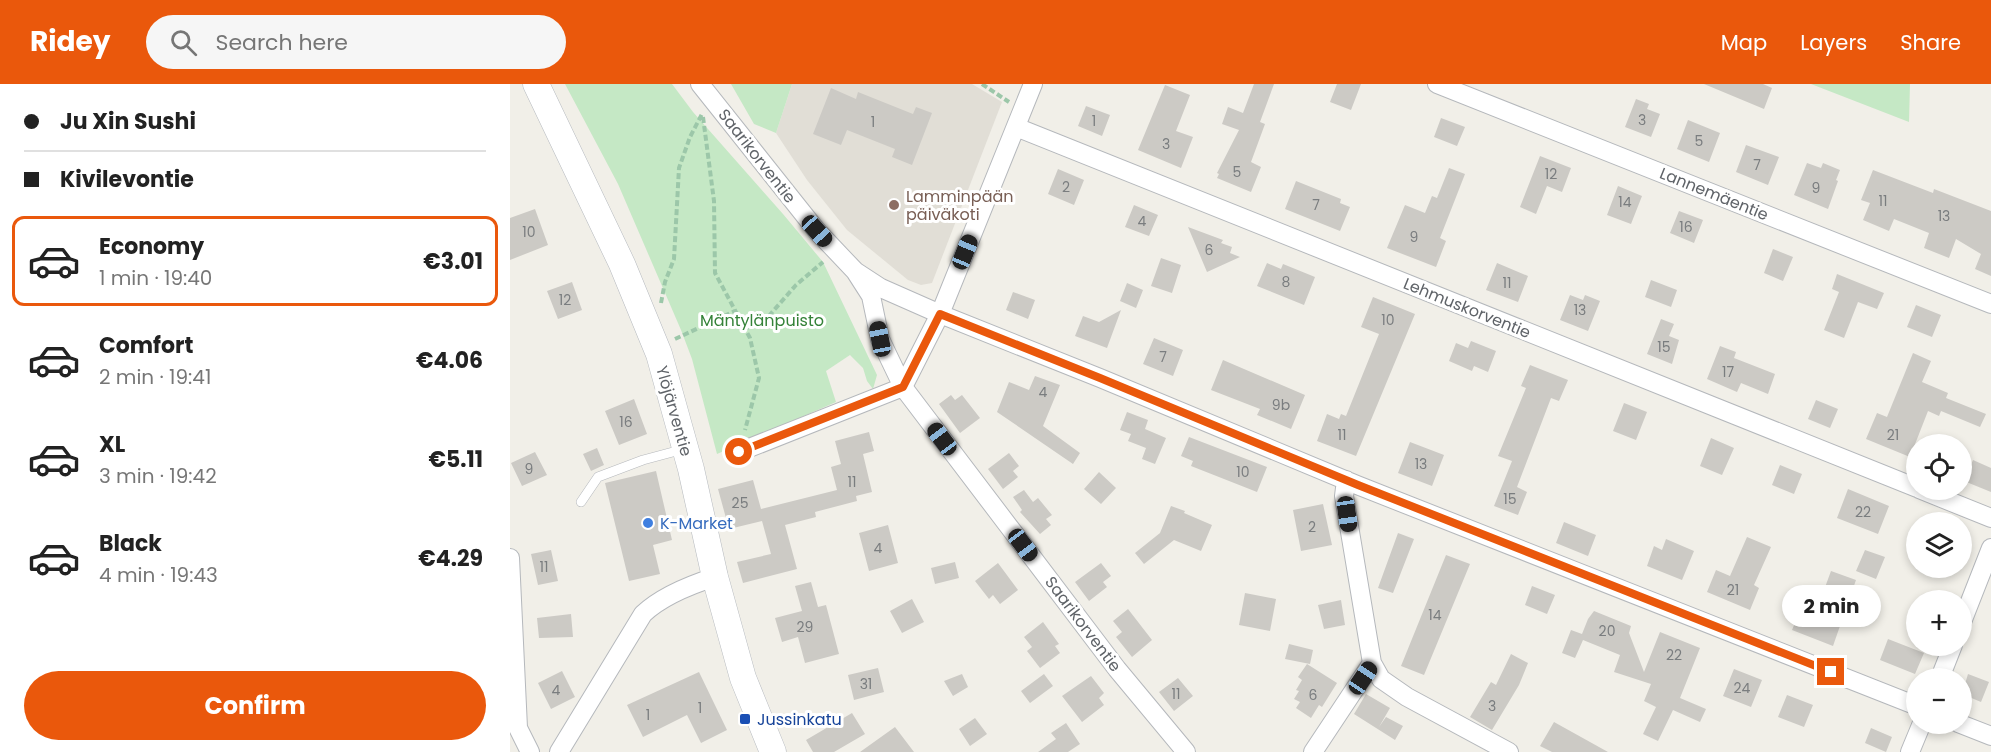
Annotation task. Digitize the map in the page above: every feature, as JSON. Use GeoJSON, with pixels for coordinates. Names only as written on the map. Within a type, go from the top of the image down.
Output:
{"type":"FeatureCollection","features":[{"type":"Feature","properties":{"kind":"main road","name":"Ylöjärventie"},"geometry":{"type":"LineString","coordinates":[[536,84],[622,264],[659,354],[685,448],[715,578],[743,678],[773,752]]}},
{"type":"Feature","properties":{"kind":"street","name":"Saarikorventie"},"geometry":{"type":"LineString","coordinates":[[700,84],[817,231],[855,271],[872,296],[880,339],[903,387],[1117,669],[1186,752]]}},
{"type":"Feature","properties":{"kind":"street"},"geometry":{"type":"LineString","coordinates":[[739,452],[903,387],[940,314],[1033,84]]}},
{"type":"Feature","properties":{"kind":"street","name":"Lannemäentie"},"geometry":{"type":"LineString","coordinates":[[1437,84],[1991,304]]}},
{"type":"Feature","properties":{"kind":"street","name":"Lehmuskorventie"},"geometry":{"type":"LineString","coordinates":[[1019,119],[1906,484]]}},
{"type":"Feature","properties":{"kind":"street"},"geometry":{"type":"LineString","coordinates":[[855,271],[881,288],[940,314],[1346,480],[1906,702]]}},
{"type":"Feature","properties":{"kind":"street"},"geometry":{"type":"LineString","coordinates":[[1346,480],[1344,496],[1372,663],[1381,678],[1407,697],[1509,752]]}},
{"type":"Feature","properties":{"kind":"street","name":"Lehmuskorventie"},"geometry":{"type":"LineString","coordinates":[[1946,500],[1991,518]]}},
{"type":"Feature","properties":{"kind":"street"},"geometry":{"type":"LineString","coordinates":[[1972,596],[1991,548]]}},
{"type":"Feature","properties":{"kind":"street"},"geometry":{"type":"LineString","coordinates":[[510,558],[518,728],[530,752]]}},
{"type":"Feature","properties":{"kind":"street"},"geometry":{"type":"LineString","coordinates":[[559,752],[643,614],[688,586],[715,578]]}},
{"type":"Feature","properties":{"kind":"street"},"geometry":{"type":"LineString","coordinates":[[1313,752],[1372,663]]}},
{"type":"Feature","properties":{"kind":"street"},"geometry":{"type":"LineString","coordinates":[[1972,729],[1991,736]]}},
{"type":"Feature","properties":{"kind":"street"},"geometry":{"type":"LineString","coordinates":[[1910,752],[1917,734]]}},
{"type":"Feature","properties":{"kind":"lane"},"geometry":{"type":"LineString","coordinates":[[581,502],[598,477],[643,460],[685,448]]}},
{"type":"Feature","properties":{"kind":"path"},"geometry":{"type":"LineString","coordinates":[[982,84],[1019,119]]}},
{"type":"Feature","properties":{"kind":"path"},"geometry":{"type":"LineString","coordinates":[[990,84],[992,91]]}},
{"type":"Feature","properties":{"kind":"path"},"geometry":{"type":"LineString","coordinates":[[659,314],[665,282],[674,260],[680,168],[690,137],[703,113],[714,201],[715,273],[750,338],[759,378],[739,452]]}},
{"type":"Feature","properties":{"kind":"path"},"geometry":{"type":"LineString","coordinates":[[745,329],[768,316],[796,285],[826,259]]}},
{"type":"Feature","properties":{"kind":"path"},"geometry":{"type":"LineString","coordinates":[[672,341],[735,311]]}},
{"type":"Feature","properties":{"kind":"shaded area","name":"Lamminpään päiväkoti"},"geometry":{"type":"Polygon","coordinates":[[[792,84],[972,84],[1002,102],[932,283],[921,285],[908,280],[847,230],[807,180],[776,133],[792,84]]]}},
{"type":"Feature","properties":{"kind":"green space","name":"Mäntylänpuisto"},"geometry":{"type":"Polygon","coordinates":[[[565,84],[672,84],[693,112],[823,262],[877,375],[873,389],[867,381],[863,368],[850,355],[826,371],[836,402],[717,454],[692,359],[681,330],[618,184],[565,84]]]}},
{"type":"Feature","properties":{"kind":"green space"},"geometry":{"type":"Polygon","coordinates":[[[731,84],[792,84],[776,133],[754,124],[731,84]]]}},
{"type":"Feature","properties":{"kind":"green space"},"geometry":{"type":"Polygon","coordinates":[[[1811,84],[1910,84],[1909,122],[1811,84]]]}},
{"type":"Feature","properties":{"kind":"building"},"geometry":{"type":"Polygon","coordinates":[[[1254,84],[1274,84],[1260,122],[1265,124],[1251,162],[1261,167],[1251,192],[1217,178],[1219,174],[1217,173],[1239,130],[1222,124],[1228,107],[1243,113],[1254,84]]]}},
{"type":"Feature","properties":{"kind":"building"},"geometry":{"type":"Polygon","coordinates":[[[1337,84],[1361,84],[1351,110],[1330,102],[1337,84]]]}},
{"type":"Feature","properties":{"kind":"building"},"geometry":{"type":"Polygon","coordinates":[[[1704,84],[1763,84],[1772,88],[1764,109],[1704,84]]]}},
{"type":"Feature","properties":{"kind":"building"},"geometry":{"type":"Polygon","coordinates":[[[1165,85],[1190,95],[1176,131],[1193,137],[1181,168],[1138,150],[1165,85]]]}},
{"type":"Feature","properties":{"kind":"building"},"geometry":{"type":"Polygon","coordinates":[[[831,88],[856,99],[858,92],[913,114],[916,107],[932,113],[912,165],[892,157],[895,149],[847,130],[841,145],[813,134],[831,88]]]}},
{"type":"Feature","properties":{"kind":"building"},"geometry":{"type":"Polygon","coordinates":[[[1636,99],[1649,104],[1647,109],[1660,114],[1651,137],[1625,127],[1636,99]]]}},
{"type":"Feature","properties":{"kind":"building"},"geometry":{"type":"Polygon","coordinates":[[[1086,106],[1110,115],[1102,136],[1078,126],[1086,106]]]}},
{"type":"Feature","properties":{"kind":"building"},"geometry":{"type":"Polygon","coordinates":[[[1441,118],[1465,127],[1457,146],[1434,137],[1441,118]]]}},
{"type":"Feature","properties":{"kind":"building"},"geometry":{"type":"Polygon","coordinates":[[[1688,120],[1720,133],[1709,162],[1677,149],[1688,120]]]}},
{"type":"Feature","properties":{"kind":"building"},"geometry":{"type":"Polygon","coordinates":[[[1746,145],[1779,157],[1768,185],[1736,172],[1746,145]]]}},
{"type":"Feature","properties":{"kind":"building"},"geometry":{"type":"Polygon","coordinates":[[[1540,156],[1571,168],[1562,192],[1547,186],[1536,214],[1520,207],[1540,156]]]}},
{"type":"Feature","properties":{"kind":"building"},"geometry":{"type":"Polygon","coordinates":[[[1807,163],[1821,168],[1823,163],[1840,170],[1828,209],[1794,195],[1807,163]]]}},
{"type":"Feature","properties":{"kind":"building"},"geometry":{"type":"Polygon","coordinates":[[[1449,168],[1465,174],[1440,238],[1446,241],[1436,267],[1387,248],[1405,205],[1425,213],[1432,196],[1437,198],[1449,168]]]}},
{"type":"Feature","properties":{"kind":"building"},"geometry":{"type":"Polygon","coordinates":[[[1058,169],[1084,180],[1074,205],[1048,194],[1058,169]]]}},
{"type":"Feature","properties":{"kind":"building"},"geometry":{"type":"Polygon","coordinates":[[[1873,170],[1933,193],[1934,189],[1991,211],[1991,276],[1975,269],[1981,254],[1956,239],[1949,258],[1924,248],[1929,233],[1894,219],[1889,231],[1863,220],[1870,203],[1861,200],[1873,170]]]}},
{"type":"Feature","properties":{"kind":"building"},"geometry":{"type":"Polygon","coordinates":[[[1296,181],[1341,199],[1340,203],[1350,207],[1340,231],[1285,209],[1296,181]]]}},
{"type":"Feature","properties":{"kind":"building"},"geometry":{"type":"Polygon","coordinates":[[[1618,186],[1642,196],[1631,224],[1607,215],[1618,186]]]}},
{"type":"Feature","properties":{"kind":"building"},"geometry":{"type":"Polygon","coordinates":[[[1134,205],[1158,215],[1149,236],[1125,227],[1134,205]]]}},
{"type":"Feature","properties":{"kind":"building"},"geometry":{"type":"Polygon","coordinates":[[[535,209],[548,245],[510,260],[510,218],[535,209]]]}},
{"type":"Feature","properties":{"kind":"building"},"geometry":{"type":"Polygon","coordinates":[[[1679,211],[1703,220],[1694,243],[1670,233],[1679,211]]]}},
{"type":"Feature","properties":{"kind":"building"},"geometry":{"type":"Polygon","coordinates":[[[1188,227],[1223,240],[1221,243],[1232,247],[1230,253],[1240,257],[1207,272],[1188,227]]]}},
{"type":"Feature","properties":{"kind":"building"},"geometry":{"type":"Polygon","coordinates":[[[1773,249],[1793,257],[1783,281],[1764,273],[1773,249]]]}},
{"type":"Feature","properties":{"kind":"building"},"geometry":{"type":"Polygon","coordinates":[[[1161,258],[1181,265],[1172,293],[1151,286],[1161,258]]]}},
{"type":"Feature","properties":{"kind":"building"},"geometry":{"type":"Polygon","coordinates":[[[1267,263],[1281,269],[1283,264],[1315,277],[1304,305],[1257,286],[1267,263]]]}},
{"type":"Feature","properties":{"kind":"building"},"geometry":{"type":"Polygon","coordinates":[[[1497,263],[1528,276],[1518,302],[1486,290],[1497,263]]]}},
{"type":"Feature","properties":{"kind":"building"},"geometry":{"type":"Polygon","coordinates":[[[1837,274],[1884,293],[1877,309],[1858,302],[1844,338],[1824,330],[1839,292],[1832,289],[1837,274]]]}},
{"type":"Feature","properties":{"kind":"building"},"geometry":{"type":"Polygon","coordinates":[[[1651,280],[1677,290],[1671,307],[1645,297],[1651,280]]]}},
{"type":"Feature","properties":{"kind":"building"},"geometry":{"type":"Polygon","coordinates":[[[572,282],[582,310],[558,319],[547,291],[572,282]]]}},
{"type":"Feature","properties":{"kind":"building"},"geometry":{"type":"Polygon","coordinates":[[[1127,283],[1143,290],[1136,308],[1120,301],[1127,283]]]}},
{"type":"Feature","properties":{"kind":"building"},"geometry":{"type":"Polygon","coordinates":[[[1013,292],[1035,300],[1028,319],[1006,310],[1013,292]]]}},
{"type":"Feature","properties":{"kind":"building"},"geometry":{"type":"Polygon","coordinates":[[[1570,295],[1583,300],[1585,295],[1600,301],[1588,331],[1560,320],[1570,295]]]}},
{"type":"Feature","properties":{"kind":"building"},"geometry":{"type":"Polygon","coordinates":[[[1373,297],[1415,314],[1356,456],[1317,441],[1327,414],[1339,419],[1341,414],[1346,416],[1379,334],[1361,327],[1373,297]]]}},
{"type":"Feature","properties":{"kind":"building"},"geometry":{"type":"Polygon","coordinates":[[[1916,305],[1941,315],[1932,337],[1907,327],[1916,305]]]}},
{"type":"Feature","properties":{"kind":"building"},"geometry":{"type":"Polygon","coordinates":[[[1121,310],[1107,348],[1075,336],[1083,316],[1099,322],[1121,310]]]}},
{"type":"Feature","properties":{"kind":"building"},"geometry":{"type":"Polygon","coordinates":[[[1661,319],[1674,324],[1669,336],[1679,340],[1672,364],[1647,354],[1661,319]]]}},
{"type":"Feature","properties":{"kind":"building"},"geometry":{"type":"Polygon","coordinates":[[[1154,338],[1183,350],[1173,376],[1143,364],[1154,338]]]}},
{"type":"Feature","properties":{"kind":"building"},"geometry":{"type":"Polygon","coordinates":[[[1471,341],[1496,351],[1488,372],[1474,366],[1472,371],[1449,361],[1456,343],[1468,348],[1471,341]]]}},
{"type":"Feature","properties":{"kind":"building"},"geometry":{"type":"Polygon","coordinates":[[[1720,346],[1736,352],[1734,358],[1775,374],[1768,394],[1741,383],[1737,392],[1707,379],[1720,346]]]}},
{"type":"Feature","properties":{"kind":"building"},"geometry":{"type":"Polygon","coordinates":[[[1913,353],[1931,361],[1922,382],[1948,393],[1946,398],[1986,414],[1980,427],[1941,411],[1939,416],[1928,411],[1919,434],[1906,434],[1906,455],[1866,439],[1877,413],[1887,417],[1913,353]]]}},
{"type":"Feature","properties":{"kind":"building"},"geometry":{"type":"Polygon","coordinates":[[[1223,360],[1305,395],[1291,429],[1257,415],[1260,409],[1211,390],[1223,360]]]}},
{"type":"Feature","properties":{"kind":"building"},"geometry":{"type":"Polygon","coordinates":[[[1530,365],[1568,380],[1559,401],[1551,398],[1517,487],[1527,492],[1518,515],[1494,506],[1512,461],[1498,456],[1526,388],[1521,386],[1530,365]]]}},
{"type":"Feature","properties":{"kind":"building"},"geometry":{"type":"Polygon","coordinates":[[[1035,376],[1060,385],[1043,426],[1080,453],[1073,464],[997,412],[1009,382],[1029,390],[1035,376]]]}},
{"type":"Feature","properties":{"kind":"building"},"geometry":{"type":"Polygon","coordinates":[[[951,395],[955,400],[962,395],[980,418],[960,433],[939,404],[951,395]]]}},
{"type":"Feature","properties":{"kind":"building"},"geometry":{"type":"Polygon","coordinates":[[[634,399],[647,434],[619,445],[605,411],[634,399]]]}},
{"type":"Feature","properties":{"kind":"building"},"geometry":{"type":"Polygon","coordinates":[[[1816,400],[1838,409],[1830,428],[1808,419],[1816,400]]]}},
{"type":"Feature","properties":{"kind":"building"},"geometry":{"type":"Polygon","coordinates":[[[1624,403],[1647,412],[1636,440],[1613,431],[1624,403]]]}},
{"type":"Feature","properties":{"kind":"building"},"geometry":{"type":"Polygon","coordinates":[[[1127,412],[1148,420],[1145,429],[1166,438],[1155,464],[1142,459],[1146,448],[1128,441],[1131,434],[1120,430],[1127,412]]]}},
{"type":"Feature","properties":{"kind":"building"},"geometry":{"type":"Polygon","coordinates":[[[869,432],[874,451],[863,454],[872,492],[856,496],[857,501],[815,512],[816,517],[785,525],[797,569],[743,583],[737,562],[771,554],[762,521],[729,529],[718,489],[753,480],[761,509],[837,490],[831,467],[841,464],[835,441],[869,432]]]}},
{"type":"Feature","properties":{"kind":"building"},"geometry":{"type":"Polygon","coordinates":[[[1189,437],[1267,467],[1257,492],[1191,466],[1193,461],[1181,456],[1189,437]]]}},
{"type":"Feature","properties":{"kind":"building"},"geometry":{"type":"Polygon","coordinates":[[[1711,438],[1734,448],[1722,475],[1700,466],[1711,438]]]}},
{"type":"Feature","properties":{"kind":"building"},"geometry":{"type":"Polygon","coordinates":[[[1410,442],[1444,455],[1432,486],[1398,473],[1410,442]]]}},
{"type":"Feature","properties":{"kind":"building"},"geometry":{"type":"Polygon","coordinates":[[[597,448],[604,465],[591,471],[583,454],[597,448]]]}},
{"type":"Feature","properties":{"kind":"building"},"geometry":{"type":"Polygon","coordinates":[[[535,452],[547,475],[522,486],[511,463],[535,452]]]}},
{"type":"Feature","properties":{"kind":"building"},"geometry":{"type":"Polygon","coordinates":[[[1009,453],[1019,466],[1013,471],[1018,477],[1003,489],[988,469],[1009,453]]]}},
{"type":"Feature","properties":{"kind":"building"},"geometry":{"type":"Polygon","coordinates":[[[1973,460],[1991,468],[1991,492],[1972,484],[1973,460]]]}},
{"type":"Feature","properties":{"kind":"building"},"geometry":{"type":"Polygon","coordinates":[[[1780,465],[1802,474],[1794,494],[1772,485],[1780,465]]]}},
{"type":"Feature","properties":{"kind":"building"},"geometry":{"type":"Polygon","coordinates":[[[656,471],[672,540],[653,545],[660,574],[629,581],[605,483],[656,471]]]}},
{"type":"Feature","properties":{"kind":"building"},"geometry":{"type":"Polygon","coordinates":[[[1099,472],[1116,488],[1101,504],[1084,489],[1099,472]]]}},
{"type":"Feature","properties":{"kind":"building"},"geometry":{"type":"Polygon","coordinates":[[[1848,489],[1889,506],[1878,534],[1837,518],[1848,489]]]}},
{"type":"Feature","properties":{"kind":"building"},"geometry":{"type":"Polygon","coordinates":[[[1024,490],[1033,502],[1038,498],[1052,515],[1046,519],[1051,525],[1040,534],[1020,512],[1022,510],[1013,497],[1024,490]]]}},
{"type":"Feature","properties":{"kind":"building"},"geometry":{"type":"Polygon","coordinates":[[[1323,504],[1332,545],[1301,551],[1293,510],[1323,504]]]}},
{"type":"Feature","properties":{"kind":"building"},"geometry":{"type":"Polygon","coordinates":[[[1171,506],[1212,525],[1201,551],[1174,540],[1144,564],[1135,553],[1160,533],[1171,506]]]}},
{"type":"Feature","properties":{"kind":"building"},"geometry":{"type":"Polygon","coordinates":[[[1564,522],[1596,535],[1588,556],[1556,543],[1564,522]]]}},
{"type":"Feature","properties":{"kind":"building"},"geometry":{"type":"Polygon","coordinates":[[[888,525],[898,563],[869,571],[859,533],[888,525]]]}},
{"type":"Feature","properties":{"kind":"building"},"geometry":{"type":"Polygon","coordinates":[[[1398,533],[1414,539],[1393,593],[1378,588],[1398,533]]]}},
{"type":"Feature","properties":{"kind":"building"},"geometry":{"type":"Polygon","coordinates":[[[1747,537],[1771,547],[1754,585],[1759,588],[1750,610],[1707,592],[1716,570],[1730,576],[1747,537]]]}},
{"type":"Feature","properties":{"kind":"building"},"geometry":{"type":"Polygon","coordinates":[[[1666,539],[1694,551],[1682,580],[1647,566],[1654,546],[1662,550],[1666,539]]]}},
{"type":"Feature","properties":{"kind":"building"},"geometry":{"type":"Polygon","coordinates":[[[551,550],[558,581],[538,585],[531,554],[551,550]]]}},
{"type":"Feature","properties":{"kind":"building"},"geometry":{"type":"Polygon","coordinates":[[[1865,550],[1885,557],[1876,579],[1856,571],[1865,550]]]}},
{"type":"Feature","properties":{"kind":"building"},"geometry":{"type":"Polygon","coordinates":[[[1446,555],[1470,564],[1424,675],[1401,666],[1446,555]]]}},
{"type":"Feature","properties":{"kind":"building"},"geometry":{"type":"Polygon","coordinates":[[[955,562],[959,578],[935,584],[931,568],[955,562]]]}},
{"type":"Feature","properties":{"kind":"building"},"geometry":{"type":"Polygon","coordinates":[[[998,563],[1018,590],[1000,604],[993,595],[989,599],[975,581],[998,563]]]}},
{"type":"Feature","properties":{"kind":"building"},"geometry":{"type":"Polygon","coordinates":[[[1101,563],[1111,576],[1103,582],[1107,587],[1089,601],[1075,582],[1101,563]]]}},
{"type":"Feature","properties":{"kind":"building"},"geometry":{"type":"Polygon","coordinates":[[[1831,571],[1856,580],[1833,646],[1792,630],[1803,604],[1817,609],[1831,571]]]}},
{"type":"Feature","properties":{"kind":"building"},"geometry":{"type":"Polygon","coordinates":[[[811,582],[818,607],[826,605],[839,654],[805,663],[798,637],[782,642],[775,618],[802,611],[795,586],[811,582]]]}},
{"type":"Feature","properties":{"kind":"building"},"geometry":{"type":"Polygon","coordinates":[[[1532,586],[1555,595],[1547,614],[1525,605],[1532,586]]]}},
{"type":"Feature","properties":{"kind":"building"},"geometry":{"type":"Polygon","coordinates":[[[1245,593],[1276,599],[1270,631],[1239,625],[1245,593]]]}},
{"type":"Feature","properties":{"kind":"building"},"geometry":{"type":"Polygon","coordinates":[[[912,599],[924,622],[902,633],[890,611],[912,599]]]}},
{"type":"Feature","properties":{"kind":"building"},"geometry":{"type":"Polygon","coordinates":[[[1341,600],[1345,625],[1324,629],[1318,605],[1341,600]]]}},
{"type":"Feature","properties":{"kind":"building"},"geometry":{"type":"Polygon","coordinates":[[[1128,609],[1152,640],[1132,657],[1116,637],[1122,632],[1113,621],[1128,609]]]}},
{"type":"Feature","properties":{"kind":"building"},"geometry":{"type":"Polygon","coordinates":[[[1594,611],[1631,626],[1629,633],[1644,672],[1660,632],[1700,648],[1680,698],[1706,709],[1700,722],[1673,710],[1658,741],[1643,734],[1656,707],[1644,701],[1651,684],[1614,672],[1620,655],[1583,640],[1575,658],[1562,653],[1571,630],[1582,634],[1594,611]]]}},
{"type":"Feature","properties":{"kind":"building"},"geometry":{"type":"Polygon","coordinates":[[[571,614],[573,637],[539,638],[537,618],[571,614]]]}},
{"type":"Feature","properties":{"kind":"building"},"geometry":{"type":"Polygon","coordinates":[[[1043,622],[1059,644],[1055,646],[1060,653],[1040,668],[1027,651],[1032,647],[1024,637],[1043,622]]]}},
{"type":"Feature","properties":{"kind":"building"},"geometry":{"type":"Polygon","coordinates":[[[1888,639],[1906,646],[1906,656],[1923,656],[1918,668],[1906,668],[1906,670],[1880,660],[1888,639]]]}},
{"type":"Feature","properties":{"kind":"building"},"geometry":{"type":"Polygon","coordinates":[[[1289,644],[1313,650],[1310,664],[1285,659],[1289,644]]]}},
{"type":"Feature","properties":{"kind":"building"},"geometry":{"type":"Polygon","coordinates":[[[1511,654],[1528,663],[1519,685],[1492,730],[1470,717],[1491,682],[1496,685],[1511,654]]]}},
{"type":"Feature","properties":{"kind":"building"},"geometry":{"type":"Polygon","coordinates":[[[1307,664],[1337,683],[1322,707],[1319,705],[1311,718],[1296,708],[1300,702],[1294,699],[1302,680],[1298,677],[1307,664]]]}},
{"type":"Feature","properties":{"kind":"building"},"geometry":{"type":"Polygon","coordinates":[[[878,668],[884,692],[854,700],[848,675],[878,668]]]}},
{"type":"Feature","properties":{"kind":"building"},"geometry":{"type":"Polygon","coordinates":[[[1734,669],[1762,680],[1751,707],[1723,696],[1734,669]]]}},
{"type":"Feature","properties":{"kind":"building"},"geometry":{"type":"Polygon","coordinates":[[[562,671],[575,697],[551,709],[538,683],[562,671]]]}},
{"type":"Feature","properties":{"kind":"building"},"geometry":{"type":"Polygon","coordinates":[[[699,672],[727,730],[701,743],[687,715],[643,737],[627,705],[699,672]]]}},
{"type":"Feature","properties":{"kind":"building"},"geometry":{"type":"Polygon","coordinates":[[[962,674],[968,687],[953,696],[944,681],[962,674]]]}},
{"type":"Feature","properties":{"kind":"building"},"geometry":{"type":"Polygon","coordinates":[[[1044,674],[1053,686],[1030,703],[1021,691],[1044,674]]]}},
{"type":"Feature","properties":{"kind":"building"},"geometry":{"type":"Polygon","coordinates":[[[1091,676],[1104,693],[1099,698],[1104,705],[1082,722],[1062,696],[1091,676]]]}},
{"type":"Feature","properties":{"kind":"building"},"geometry":{"type":"Polygon","coordinates":[[[1972,676],[1989,682],[1981,702],[1972,698],[1972,676]]]}},
{"type":"Feature","properties":{"kind":"building"},"geometry":{"type":"Polygon","coordinates":[[[1178,678],[1193,696],[1174,711],[1159,692],[1178,678]]]}},
{"type":"Feature","properties":{"kind":"building"},"geometry":{"type":"Polygon","coordinates":[[[1366,694],[1390,708],[1379,727],[1386,717],[1403,726],[1395,740],[1354,714],[1366,694]]]}},
{"type":"Feature","properties":{"kind":"building"},"geometry":{"type":"Polygon","coordinates":[[[1787,695],[1813,705],[1804,727],[1778,717],[1787,695]]]}},
{"type":"Feature","properties":{"kind":"building"},"geometry":{"type":"Polygon","coordinates":[[[852,713],[865,734],[834,752],[813,752],[806,740],[852,713]]]}},
{"type":"Feature","properties":{"kind":"building"},"geometry":{"type":"Polygon","coordinates":[[[975,718],[987,734],[970,746],[959,729],[975,718]]]}},
{"type":"Feature","properties":{"kind":"building"},"geometry":{"type":"Polygon","coordinates":[[[1554,722],[1608,752],[1552,752],[1540,746],[1554,722]]]}},
{"type":"Feature","properties":{"kind":"building"},"geometry":{"type":"Polygon","coordinates":[[[1066,723],[1080,744],[1068,752],[1038,752],[1056,739],[1051,733],[1066,723]]]}},
{"type":"Feature","properties":{"kind":"building"},"geometry":{"type":"Polygon","coordinates":[[[895,727],[914,752],[860,752],[895,727]]]}},
{"type":"Feature","properties":{"kind":"building"},"geometry":{"type":"Polygon","coordinates":[[[1871,728],[1892,737],[1886,752],[1865,743],[1871,728]]]}},
{"type":"Feature","properties":{"kind":"place","name":"Lamminpään päiväkoti"},"geometry":{"type":"Point","coordinates":[894,205]}},
{"type":"Feature","properties":{"kind":"place","name":"K-Market"},"geometry":{"type":"Point","coordinates":[648,523]}},
{"type":"Feature","properties":{"kind":"place","name":"Jussinkatu"},"geometry":{"type":"Point","coordinates":[745,719]}},
{"type":"Feature","properties":{"kind":"route"},"geometry":{"type":"LineString","coordinates":[[739,452],[903,387],[940,314],[1358,485],[1831,672]]}}]}
